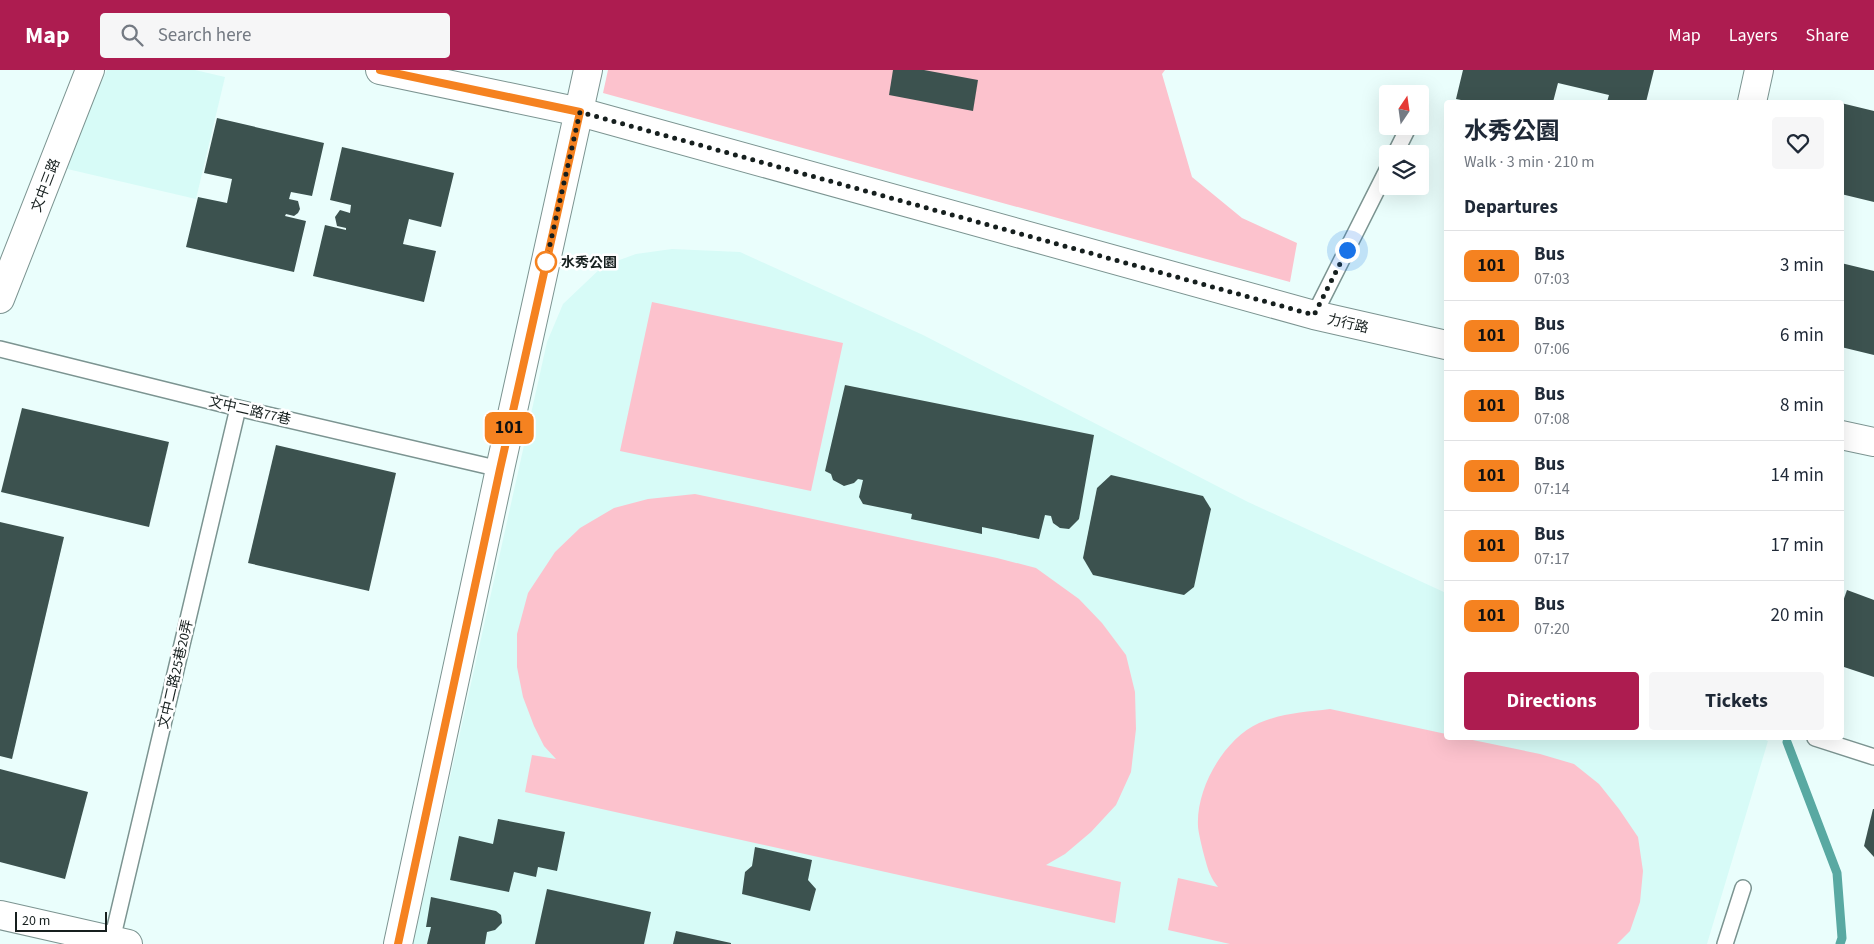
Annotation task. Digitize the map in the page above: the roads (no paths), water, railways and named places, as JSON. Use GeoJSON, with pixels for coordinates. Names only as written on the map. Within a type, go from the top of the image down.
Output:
{"type":"FeatureCollection","features":[{"type":"Feature","properties":{"kind":"street","name":"文中三路"},"geometry":{"type":"LineString","coordinates":[[0,299],[90,70]]}},
{"type":"Feature","properties":{"kind":"street","name":"力行路"},"geometry":{"type":"LineString","coordinates":[[380,70],[580,112],[1314,315],[1444,345]]}},
{"type":"Feature","properties":{"kind":"street"},"geometry":{"type":"LineString","coordinates":[[398,944],[588,70]]}},
{"type":"Feature","properties":{"kind":"street"},"geometry":{"type":"LineString","coordinates":[[1752,100],[1759,70]]}},
{"type":"Feature","properties":{"kind":"street"},"geometry":{"type":"LineString","coordinates":[[1844,436],[1874,442]]}},
{"type":"Feature","properties":{"kind":"street"},"geometry":{"type":"LineString","coordinates":[[0,915],[120,942]]}},
{"type":"Feature","properties":{"kind":"lane"},"geometry":{"type":"LineString","coordinates":[[1314,315],[1379,186]]}},
{"type":"Feature","properties":{"kind":"lane","name":"文中二路77巷"},"geometry":{"type":"LineString","coordinates":[[0,349],[238,408],[500,469]]}},
{"type":"Feature","properties":{"kind":"lane","name":"文中二路25巷20弄"},"geometry":{"type":"LineString","coordinates":[[120,942],[238,408]]}},
{"type":"Feature","properties":{"kind":"lane"},"geometry":{"type":"LineString","coordinates":[[1821,740],[1874,757]]}},
{"type":"Feature","properties":{"kind":"lane"},"geometry":{"type":"LineString","coordinates":[[1725,944],[1743,888]]}},
{"type":"Feature","properties":{"kind":"waterway"},"geometry":{"type":"LineString","coordinates":[[1787,742],[1837,873],[1842,938],[1840,944]]}},
{"type":"Feature","properties":{"kind":"place","name":"水秀公園"},"geometry":{"type":"Point","coordinates":[546,262]}}]}
